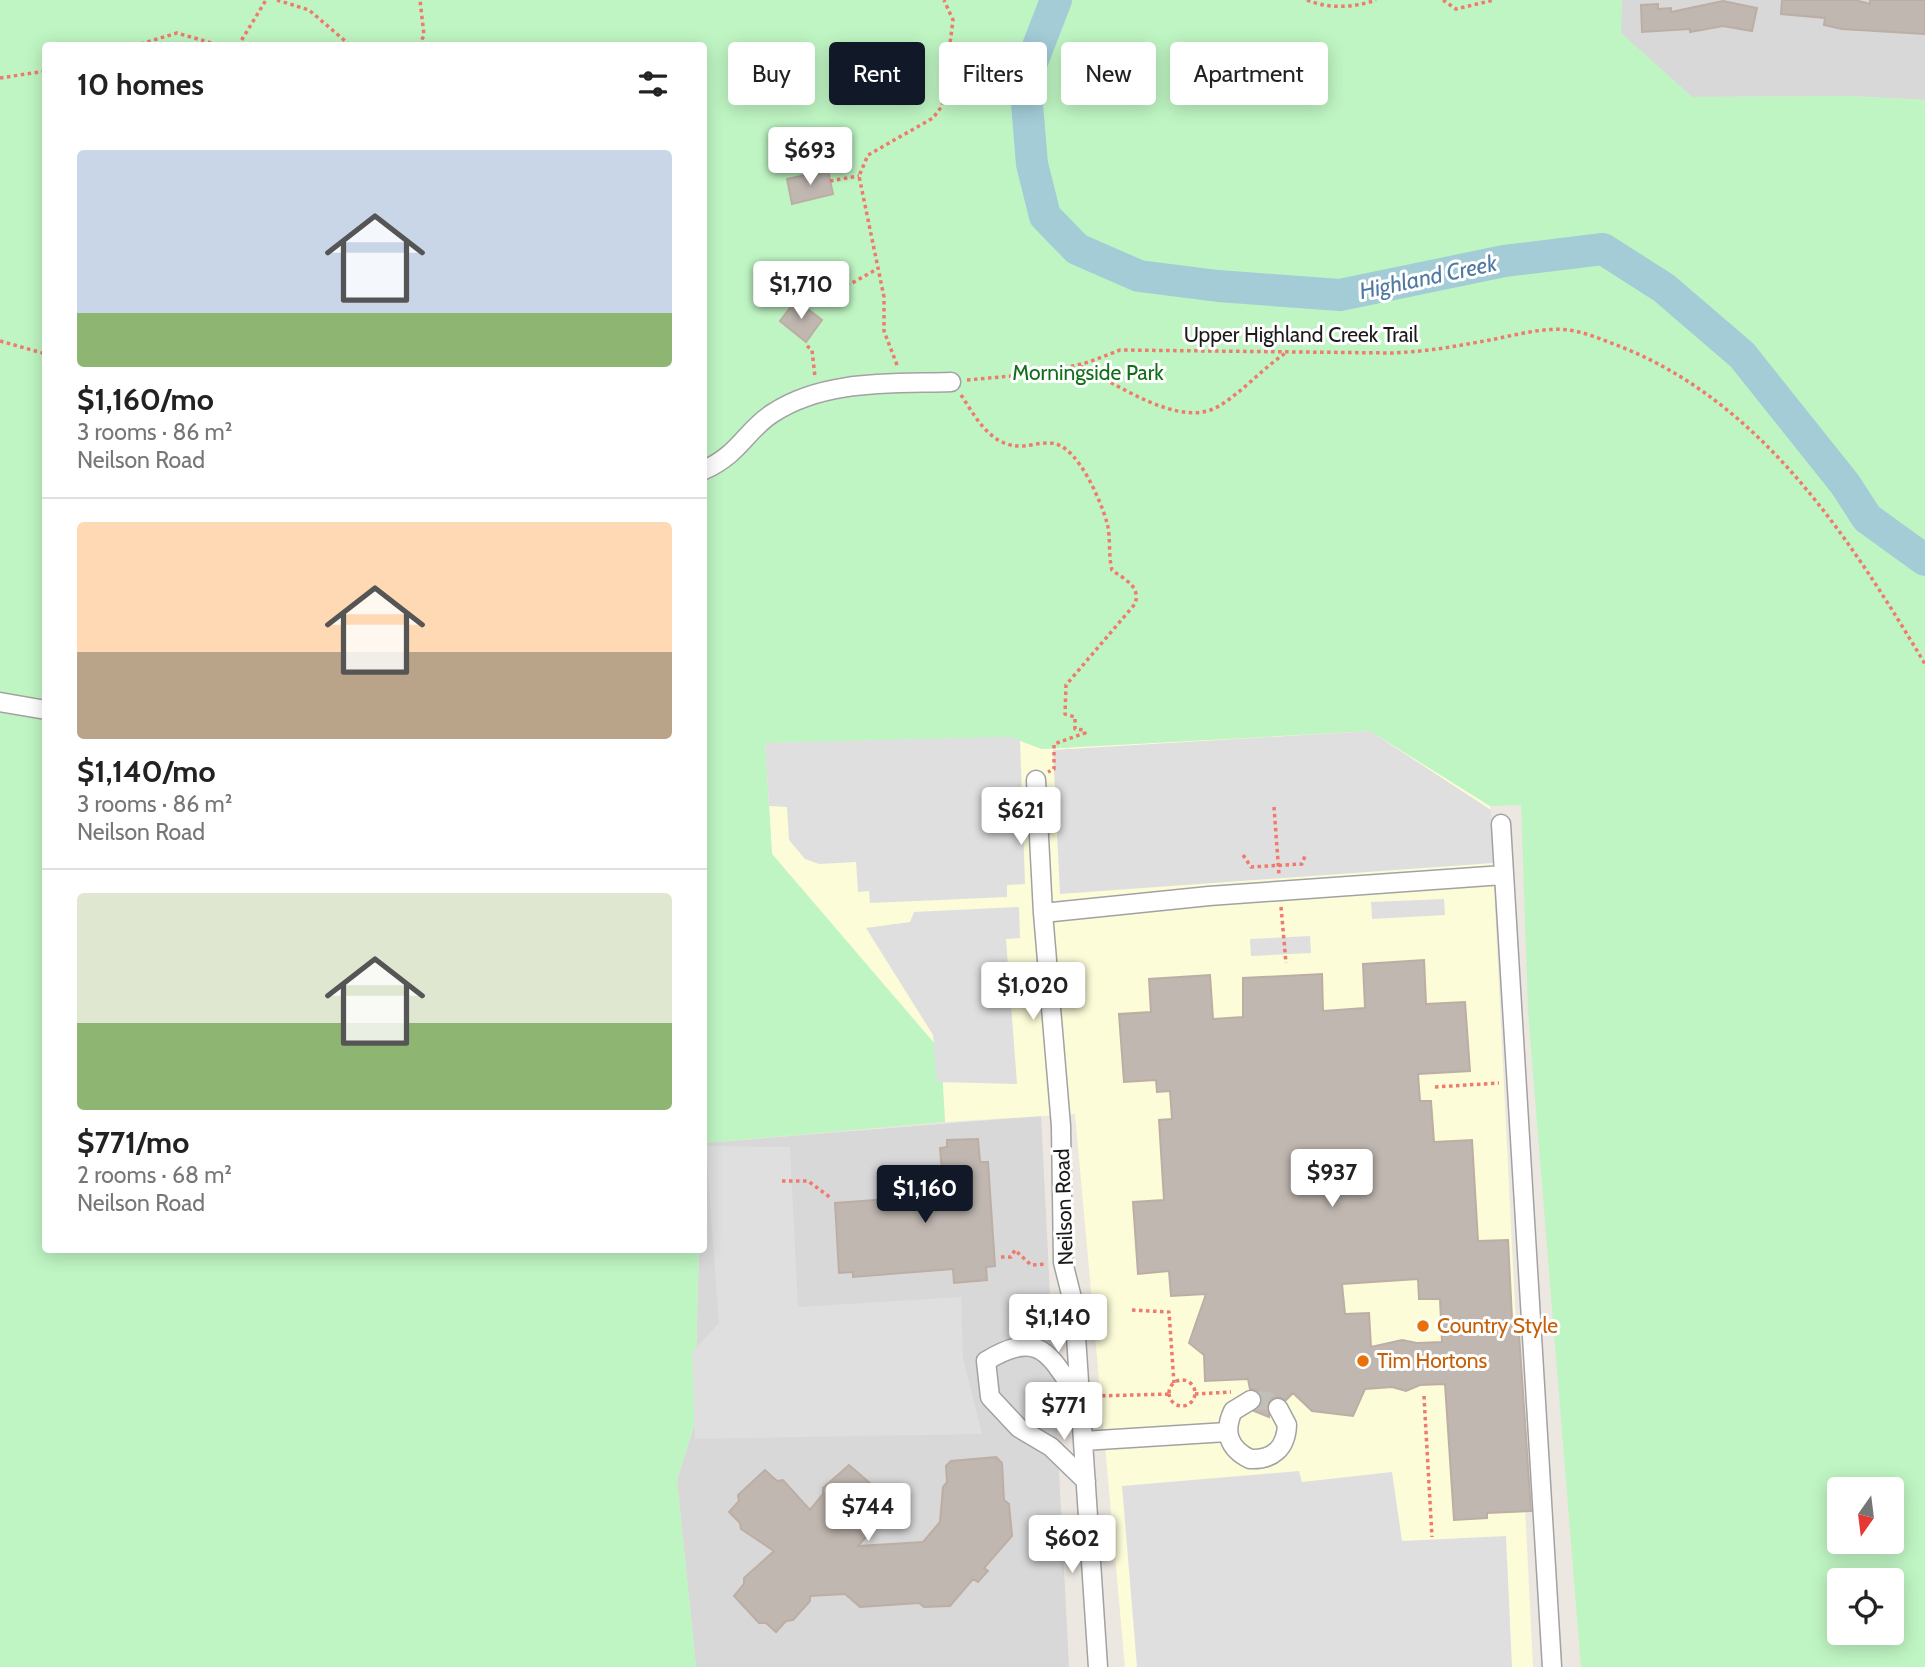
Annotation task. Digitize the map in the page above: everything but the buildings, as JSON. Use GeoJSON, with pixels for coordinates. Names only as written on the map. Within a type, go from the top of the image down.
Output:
{"type":"FeatureCollection","features":[{"type":"Feature","properties":{"kind":"street"},"geometry":{"type":"LineString","coordinates":[[707,468],[726,459],[775,411],[821,392],[908,382],[951,382]]}},
{"type":"Feature","properties":{"kind":"street"},"geometry":{"type":"LineString","coordinates":[[0,702],[42,709]]}},
{"type":"Feature","properties":{"kind":"street","name":"Neilson Road"},"geometry":{"type":"LineString","coordinates":[[1036,780],[1043,913],[1061,1126],[1063,1262],[1074,1306],[1098,1667]]}},
{"type":"Feature","properties":{"kind":"street"},"geometry":{"type":"LineString","coordinates":[[1501,824],[1552,1667]]}},
{"type":"Feature","properties":{"kind":"street"},"geometry":{"type":"LineString","coordinates":[[1043,913],[1280,891],[1503,875]]}},
{"type":"Feature","properties":{"kind":"street"},"geometry":{"type":"LineString","coordinates":[[1080,1398],[1048,1354],[1037,1348],[1009,1346],[986,1360],[990,1397],[1019,1428],[1051,1447],[1086,1481]]}},
{"type":"Feature","properties":{"kind":"street"},"geometry":{"type":"LineString","coordinates":[[1249,1401],[1233,1412],[1227,1432],[1239,1454],[1250,1459],[1270,1457],[1282,1447],[1287,1437],[1287,1425],[1279,1408]]}},
{"type":"Feature","properties":{"kind":"street"},"geometry":{"type":"LineString","coordinates":[[1083,1441],[1227,1432]]}},
{"type":"Feature","properties":{"kind":"path"},"geometry":{"type":"LineString","coordinates":[[240,42],[266,0]]}},
{"type":"Feature","properties":{"kind":"path"},"geometry":{"type":"LineString","coordinates":[[277,0],[309,10],[346,42]]}},
{"type":"Feature","properties":{"kind":"path"},"geometry":{"type":"LineString","coordinates":[[420,0],[424,35],[421,42]]}},
{"type":"Feature","properties":{"kind":"path"},"geometry":{"type":"LineString","coordinates":[[908,382],[895,361],[884,331],[884,297],[859,176],[868,155],[933,118],[942,106],[953,19],[944,0]]}},
{"type":"Feature","properties":{"kind":"path"},"geometry":{"type":"LineString","coordinates":[[1307,0],[1324,7],[1362,5],[1376,0]]}},
{"type":"Feature","properties":{"kind":"path"},"geometry":{"type":"LineString","coordinates":[[1443,0],[1456,9],[1494,0]]}},
{"type":"Feature","properties":{"kind":"path"},"geometry":{"type":"LineString","coordinates":[[147,42],[177,33],[208,42]]}},
{"type":"Feature","properties":{"kind":"path"},"geometry":{"type":"LineString","coordinates":[[0,78],[42,72]]}},
{"type":"Feature","properties":{"kind":"path"},"geometry":{"type":"LineString","coordinates":[[830,181],[859,176]]}},
{"type":"Feature","properties":{"kind":"path"},"geometry":{"type":"LineString","coordinates":[[803,305],[813,294],[854,282],[877,269]]}},
{"type":"Feature","properties":{"kind":"path","name":"Upper Highland Creek Trail"},"geometry":{"type":"LineString","coordinates":[[951,382],[1045,373],[1120,350],[1427,352],[1533,331],[1568,330],[1592,336],[1641,355],[1689,382],[1723,406],[1782,461],[1882,592],[1925,664]]}},
{"type":"Feature","properties":{"kind":"path"},"geometry":{"type":"LineString","coordinates":[[0,341],[42,354]]}},
{"type":"Feature","properties":{"kind":"path"},"geometry":{"type":"LineString","coordinates":[[807,346],[812,350],[812,370],[821,392]]}},
{"type":"Feature","properties":{"kind":"path"},"geometry":{"type":"LineString","coordinates":[[1078,365],[1160,406],[1179,412],[1198,413],[1219,407],[1262,369],[1288,351]]}},
{"type":"Feature","properties":{"kind":"path"},"geometry":{"type":"LineString","coordinates":[[951,382],[985,431],[1000,442],[1019,446],[1056,444],[1076,457],[1108,525],[1107,552],[1112,570],[1135,587],[1138,595],[1135,604],[1066,685],[1065,714],[1075,716],[1075,729],[1084,730],[1085,733],[1054,744],[1054,769],[1036,780]]}},
{"type":"Feature","properties":{"kind":"path"},"geometry":{"type":"LineString","coordinates":[[1274,807],[1286,963]]}},
{"type":"Feature","properties":{"kind":"path"},"geometry":{"type":"LineString","coordinates":[[1243,855],[1251,867],[1301,864],[1306,853]]}},
{"type":"Feature","properties":{"kind":"path"},"geometry":{"type":"LineString","coordinates":[[1435,1087],[1516,1082]]}},
{"type":"Feature","properties":{"kind":"path"},"geometry":{"type":"LineString","coordinates":[[782,1181],[808,1181],[831,1198]]}},
{"type":"Feature","properties":{"kind":"path"},"geometry":{"type":"LineString","coordinates":[[1001,1257],[1011,1256],[1015,1250],[1031,1265],[1063,1262]]}},
{"type":"Feature","properties":{"kind":"path"},"geometry":{"type":"LineString","coordinates":[[1132,1310],[1169,1312],[1174,1383],[1170,1394],[1175,1403],[1182,1405],[1189,1403],[1195,1394]]}},
{"type":"Feature","properties":{"kind":"path"},"geometry":{"type":"LineString","coordinates":[[1174,1383],[1182,1380],[1190,1382],[1195,1394]]}},
{"type":"Feature","properties":{"kind":"path"},"geometry":{"type":"LineString","coordinates":[[1195,1394],[1244,1391],[1249,1401]]}},
{"type":"Feature","properties":{"kind":"path"},"geometry":{"type":"LineString","coordinates":[[1080,1398],[1170,1394]]}},
{"type":"Feature","properties":{"kind":"path"},"geometry":{"type":"LineString","coordinates":[[1424,1396],[1432,1537]]}},
{"type":"Feature","properties":{"kind":"shaded area"},"geometry":{"type":"Polygon","coordinates":[[[1622,0],[1925,0],[1925,100],[1847,96],[1692,97],[1620,33],[1622,0]]]}},
{"type":"Feature","properties":{"kind":"shaded area"},"geometry":{"type":"Polygon","coordinates":[[[1370,731],[1490,806],[1533,1667],[1125,1667],[1075,1114],[945,1122],[940,1051],[772,854],[765,743],[1020,740],[1042,749],[1370,731]]]}},
{"type":"Feature","properties":{"kind":"shaded area"},"geometry":{"type":"Polygon","coordinates":[[[1370,731],[1491,810],[1493,863],[1060,894],[1053,750],[1370,731]]]}},
{"type":"Feature","properties":{"kind":"shaded area"},"geometry":{"type":"Polygon","coordinates":[[[1009,737],[1020,740],[1025,884],[1007,885],[1007,897],[870,903],[869,891],[858,892],[856,862],[819,864],[805,859],[789,840],[787,807],[769,806],[765,743],[1009,737]]]}},
{"type":"Feature","properties":{"kind":"shaded area"},"geometry":{"type":"Polygon","coordinates":[[[1444,899],[1445,915],[1372,919],[1371,902],[1444,899]]]}},
{"type":"Feature","properties":{"kind":"shaded area"},"geometry":{"type":"Polygon","coordinates":[[[1019,907],[1020,938],[1006,939],[1017,1084],[937,1082],[933,1035],[866,928],[910,922],[914,912],[1019,907]]]}},
{"type":"Feature","properties":{"kind":"shaded area"},"geometry":{"type":"Polygon","coordinates":[[[1310,936],[1311,953],[1251,956],[1250,939],[1310,936]]]}},
{"type":"Feature","properties":{"kind":"shaded area"},"geometry":{"type":"Polygon","coordinates":[[[1041,1116],[1069,1667],[696,1667],[677,1480],[694,1426],[699,1253],[707,1253],[707,1143],[1041,1116]]]}},
{"type":"Feature","properties":{"kind":"shaded area"},"geometry":{"type":"Polygon","coordinates":[[[707,1146],[790,1147],[798,1307],[961,1297],[963,1358],[982,1434],[695,1439],[692,1352],[719,1323],[707,1146]]]}},
{"type":"Feature","properties":{"kind":"shaded area"},"geometry":{"type":"Polygon","coordinates":[[[1299,1471],[1302,1482],[1392,1472],[1402,1541],[1506,1536],[1512,1667],[1137,1667],[1122,1486],[1299,1471]]]}},
{"type":"Feature","properties":{"kind":"green space","name":"Morningside Park"},"geometry":{"type":"Polygon","coordinates":[[[0,0],[1622,0],[1621,33],[1692,97],[1847,96],[1925,100],[1925,1667],[1581,1667],[1528,1012],[1521,805],[1490,806],[1370,731],[1042,749],[1009,737],[765,743],[772,854],[941,1051],[945,1122],[707,1143],[707,42],[42,42],[42,1253],[699,1253],[694,1426],[677,1480],[696,1667],[0,1667],[0,0]]]}},
{"type":"Feature","properties":{"kind":"waterway","name":"Highland Creek"},"geometry":{"type":"LineString","coordinates":[[1056,0],[1025,80],[1032,164],[1045,216],[1077,249],[1139,276],[1218,286],[1340,295],[1504,261],[1603,249],[1664,288],[1742,355],[1845,484],[1867,518],[1925,560]]}},
{"type":"Feature","properties":{"kind":"tunnel"},"geometry":{"type":"LineString","coordinates":[[1251,1400],[1268,1401],[1278,1408]]}},
{"type":"Feature","properties":{"kind":"place","name":"Country Style"},"geometry":{"type":"Point","coordinates":[1423,1326]}},
{"type":"Feature","properties":{"kind":"place","name":"Tim Hortons"},"geometry":{"type":"Point","coordinates":[1363,1361]}}]}
